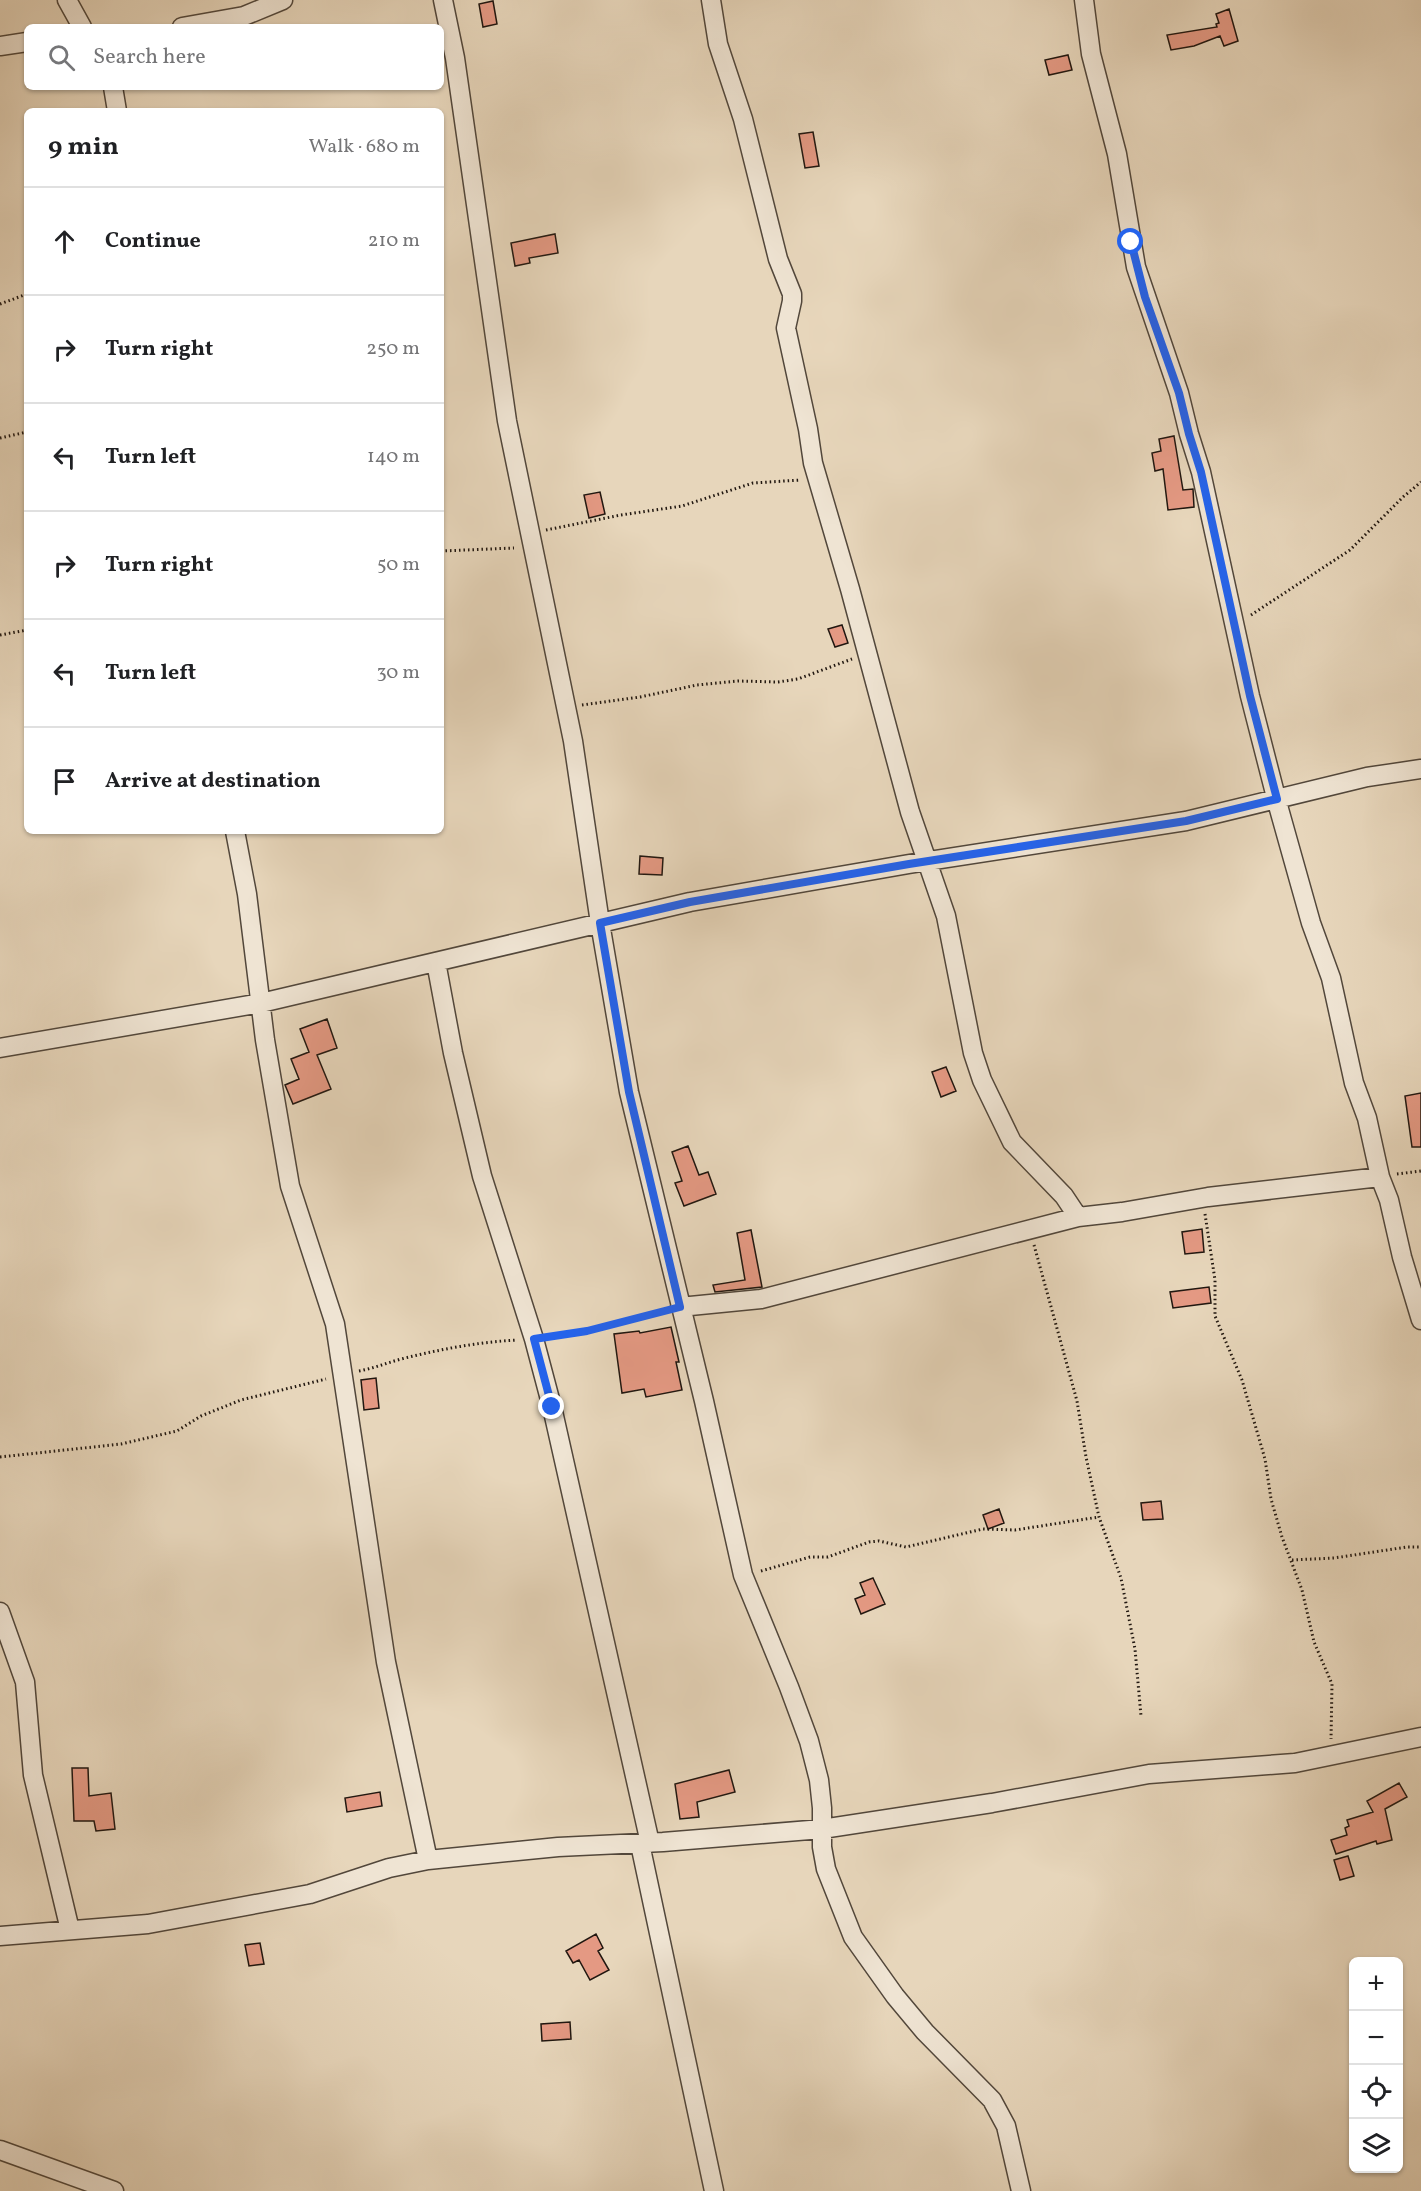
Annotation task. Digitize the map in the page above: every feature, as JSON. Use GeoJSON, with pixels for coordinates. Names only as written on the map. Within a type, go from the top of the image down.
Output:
{"type":"FeatureCollection","features":[{"type":"Feature","properties":{"kind":"street"},"geometry":{"type":"LineString","coordinates":[[67,0],[80,24]]}},
{"type":"Feature","properties":{"kind":"street"},"geometry":{"type":"LineString","coordinates":[[199,24],[244,16],[283,0]]}},
{"type":"Feature","properties":{"kind":"street"},"geometry":{"type":"LineString","coordinates":[[443,0],[455,58],[507,421],[566,707],[629,1092],[721,1475],[742,1575],[810,1741],[819,1780],[822,1846],[826,1869],[854,1937],[895,1996],[925,2032],[992,2100],[1006,2126],[1021,2191]]}},
{"type":"Feature","properties":{"kind":"street"},"geometry":{"type":"LineString","coordinates":[[711,0],[718,44],[743,119],[778,259],[792,294],[786,327],[818,478],[910,812],[946,916],[958,967],[967,1031],[982,1080],[1012,1142],[1064,1196],[1078,1216]]}},
{"type":"Feature","properties":{"kind":"street"},"geometry":{"type":"LineString","coordinates":[[1084,0],[1091,54],[1117,154],[1136,267],[1179,393],[1212,516],[1250,696],[1311,923],[1331,978],[1354,1083],[1367,1118],[1380,1177],[1389,1200],[1421,1320]]}},
{"type":"Feature","properties":{"kind":"street"},"geometry":{"type":"LineString","coordinates":[[0,46],[24,42]]}},
{"type":"Feature","properties":{"kind":"street"},"geometry":{"type":"LineString","coordinates":[[114,90],[116,108]]}},
{"type":"Feature","properties":{"kind":"street"},"geometry":{"type":"LineString","coordinates":[[0,1048],[261,1003],[690,902],[928,861],[1186,821],[1367,777],[1421,769]]}},
{"type":"Feature","properties":{"kind":"street"},"geometry":{"type":"LineString","coordinates":[[236,834],[290,1186],[335,1324],[386,1662],[428,1860]]}},
{"type":"Feature","properties":{"kind":"street"},"geometry":{"type":"LineString","coordinates":[[436,962],[453,1053],[482,1176],[534,1339],[555,1419],[645,1843],[714,2191]]}},
{"type":"Feature","properties":{"kind":"street"},"geometry":{"type":"LineString","coordinates":[[680,1307],[761,1299],[1078,1216],[1122,1212],[1201,1198],[1380,1177]]}},
{"type":"Feature","properties":{"kind":"street"},"geometry":{"type":"LineString","coordinates":[[0,1612],[25,1682],[33,1775],[70,1930]]}},
{"type":"Feature","properties":{"kind":"street"},"geometry":{"type":"LineString","coordinates":[[0,1936],[148,1924],[310,1894],[389,1868],[428,1860],[558,1847],[645,1843],[822,1828],[992,1803],[1149,1774],[1294,1763],[1421,1737]]}},
{"type":"Feature","properties":{"kind":"street"},"geometry":{"type":"LineString","coordinates":[[0,2150],[114,2191]]}},
{"type":"Feature","properties":{"kind":"path"},"geometry":{"type":"LineString","coordinates":[[0,303],[24,295]]}},
{"type":"Feature","properties":{"kind":"path"},"geometry":{"type":"LineString","coordinates":[[0,438],[24,433]]}},
{"type":"Feature","properties":{"kind":"path"},"geometry":{"type":"LineString","coordinates":[[444,551],[532,540],[621,515],[682,506],[753,483],[818,478]]}},
{"type":"Feature","properties":{"kind":"path"},"geometry":{"type":"LineString","coordinates":[[1236,625],[1350,550],[1421,482]]}},
{"type":"Feature","properties":{"kind":"path"},"geometry":{"type":"LineString","coordinates":[[0,635],[24,631]]}},
{"type":"Feature","properties":{"kind":"path"},"geometry":{"type":"LineString","coordinates":[[566,707],[640,697],[697,685],[738,681],[778,682],[798,679],[868,654]]}},
{"type":"Feature","properties":{"kind":"path"},"geometry":{"type":"LineString","coordinates":[[1380,1177],[1421,1171]]}},
{"type":"Feature","properties":{"kind":"path"},"geometry":{"type":"LineString","coordinates":[[1201,1198],[1215,1280],[1215,1316],[1248,1401],[1265,1459],[1271,1499],[1282,1537],[1302,1590],[1314,1642],[1332,1684],[1330,1756]]}},
{"type":"Feature","properties":{"kind":"path"},"geometry":{"type":"LineString","coordinates":[[1031,1228],[1038,1264],[1077,1401],[1099,1517],[1121,1578],[1135,1649],[1141,1716]]}},
{"type":"Feature","properties":{"kind":"path"},"geometry":{"type":"LineString","coordinates":[[0,1457],[122,1444],[177,1431],[201,1416],[241,1400],[362,1371],[405,1358],[484,1341],[534,1339],[597,1329],[680,1307]]}},
{"type":"Feature","properties":{"kind":"path"},"geometry":{"type":"LineString","coordinates":[[742,1575],[810,1557],[828,1557],[868,1542],[879,1541],[906,1547],[983,1529],[1015,1530],[1099,1517]]}},
{"type":"Feature","properties":{"kind":"path"},"geometry":{"type":"LineString","coordinates":[[1291,1560],[1421,1547]]}},
{"type":"Feature","properties":{"kind":"building"},"geometry":{"type":"Polygon","coordinates":[[[493,1],[497,24],[483,27],[479,4],[493,1]]]}},
{"type":"Feature","properties":{"kind":"building"},"geometry":{"type":"Polygon","coordinates":[[[1229,9],[1238,41],[1224,46],[1220,36],[1194,46],[1171,50],[1167,35],[1217,27],[1216,24],[1219,23],[1216,14],[1229,9]]]}},
{"type":"Feature","properties":{"kind":"building"},"geometry":{"type":"Polygon","coordinates":[[[1068,55],[1072,70],[1049,75],[1045,60],[1068,55]]]}},
{"type":"Feature","properties":{"kind":"building"},"geometry":{"type":"Polygon","coordinates":[[[813,132],[819,166],[805,168],[799,134],[813,132]]]}},
{"type":"Feature","properties":{"kind":"building"},"geometry":{"type":"Polygon","coordinates":[[[555,234],[558,253],[529,258],[530,263],[515,266],[511,243],[555,234]]]}},
{"type":"Feature","properties":{"kind":"building"},"geometry":{"type":"Polygon","coordinates":[[[1174,436],[1183,490],[1193,489],[1194,507],[1168,510],[1163,469],[1155,471],[1152,453],[1161,451],[1159,439],[1174,436]]]}},
{"type":"Feature","properties":{"kind":"building"},"geometry":{"type":"Polygon","coordinates":[[[600,492],[605,514],[589,518],[584,495],[600,492]]]}},
{"type":"Feature","properties":{"kind":"building"},"geometry":{"type":"Polygon","coordinates":[[[842,625],[848,643],[835,647],[828,629],[842,625]]]}},
{"type":"Feature","properties":{"kind":"building"},"geometry":{"type":"Polygon","coordinates":[[[640,856],[663,858],[662,875],[639,874],[640,856]]]}},
{"type":"Feature","properties":{"kind":"building"},"geometry":{"type":"Polygon","coordinates":[[[327,1019],[337,1048],[317,1055],[331,1089],[293,1104],[285,1085],[299,1079],[291,1059],[309,1052],[300,1029],[327,1019]]]}},
{"type":"Feature","properties":{"kind":"building"},"geometry":{"type":"Polygon","coordinates":[[[946,1067],[956,1091],[941,1097],[932,1072],[946,1067]]]}},
{"type":"Feature","properties":{"kind":"building"},"geometry":{"type":"Polygon","coordinates":[[[1421,1093],[1421,1147],[1412,1147],[1405,1096],[1421,1093]]]}},
{"type":"Feature","properties":{"kind":"building"},"geometry":{"type":"Polygon","coordinates":[[[688,1146],[699,1175],[708,1172],[716,1194],[684,1206],[675,1183],[682,1181],[672,1152],[688,1146]]]}},
{"type":"Feature","properties":{"kind":"building"},"geometry":{"type":"Polygon","coordinates":[[[1202,1229],[1204,1252],[1185,1254],[1182,1232],[1202,1229]]]}},
{"type":"Feature","properties":{"kind":"building"},"geometry":{"type":"Polygon","coordinates":[[[751,1230],[762,1287],[715,1292],[713,1285],[745,1280],[737,1233],[751,1230]]]}},
{"type":"Feature","properties":{"kind":"building"},"geometry":{"type":"Polygon","coordinates":[[[1209,1287],[1211,1303],[1173,1308],[1170,1292],[1209,1287]]]}},
{"type":"Feature","properties":{"kind":"building"},"geometry":{"type":"Polygon","coordinates":[[[671,1327],[679,1362],[676,1362],[682,1390],[646,1397],[644,1389],[622,1393],[614,1334],[639,1331],[640,1333],[671,1327]]]}},
{"type":"Feature","properties":{"kind":"building"},"geometry":{"type":"Polygon","coordinates":[[[376,1378],[379,1408],[364,1410],[361,1380],[376,1378]]]}},
{"type":"Feature","properties":{"kind":"building"},"geometry":{"type":"Polygon","coordinates":[[[1161,1501],[1163,1519],[1143,1520],[1141,1503],[1161,1501]]]}},
{"type":"Feature","properties":{"kind":"building"},"geometry":{"type":"Polygon","coordinates":[[[999,1509],[1004,1523],[988,1529],[983,1515],[999,1509]]]}},
{"type":"Feature","properties":{"kind":"building"},"geometry":{"type":"Polygon","coordinates":[[[873,1578],[885,1604],[861,1614],[855,1599],[865,1595],[860,1583],[873,1578]]]}},
{"type":"Feature","properties":{"kind":"building"},"geometry":{"type":"Polygon","coordinates":[[[72,1768],[88,1768],[89,1796],[111,1793],[115,1829],[96,1831],[94,1821],[74,1821],[72,1768]]]}},
{"type":"Feature","properties":{"kind":"building"},"geometry":{"type":"Polygon","coordinates":[[[729,1770],[735,1792],[697,1802],[699,1817],[680,1819],[675,1784],[729,1770]]]}},
{"type":"Feature","properties":{"kind":"building"},"geometry":{"type":"Polygon","coordinates":[[[1399,1783],[1407,1797],[1385,1809],[1392,1840],[1377,1844],[1376,1841],[1336,1854],[1331,1840],[1347,1835],[1345,1828],[1349,1826],[1347,1820],[1373,1812],[1367,1801],[1399,1783]]]}},
{"type":"Feature","properties":{"kind":"building"},"geometry":{"type":"Polygon","coordinates":[[[380,1792],[382,1806],[347,1812],[345,1798],[380,1792]]]}},
{"type":"Feature","properties":{"kind":"building"},"geometry":{"type":"Polygon","coordinates":[[[1348,1856],[1354,1876],[1340,1880],[1334,1860],[1348,1856]]]}},
{"type":"Feature","properties":{"kind":"building"},"geometry":{"type":"Polygon","coordinates":[[[596,1934],[603,1948],[598,1951],[609,1970],[590,1980],[579,1960],[573,1963],[566,1951],[596,1934]]]}},
{"type":"Feature","properties":{"kind":"building"},"geometry":{"type":"Polygon","coordinates":[[[260,1943],[264,1964],[249,1966],[245,1945],[260,1943]]]}},
{"type":"Feature","properties":{"kind":"building"},"geometry":{"type":"Polygon","coordinates":[[[570,2022],[571,2039],[542,2041],[541,2024],[570,2022]]]}},
{"type":"Feature","properties":{"kind":"route"},"geometry":{"type":"LineString","coordinates":[[552,1407],[534,1339],[626,1323],[680,1307],[629,1092],[600,923],[690,902],[909,864],[1186,821],[1277,799],[1250,696],[1201,472],[1179,393],[1145,297],[1131,242]]}}]}
